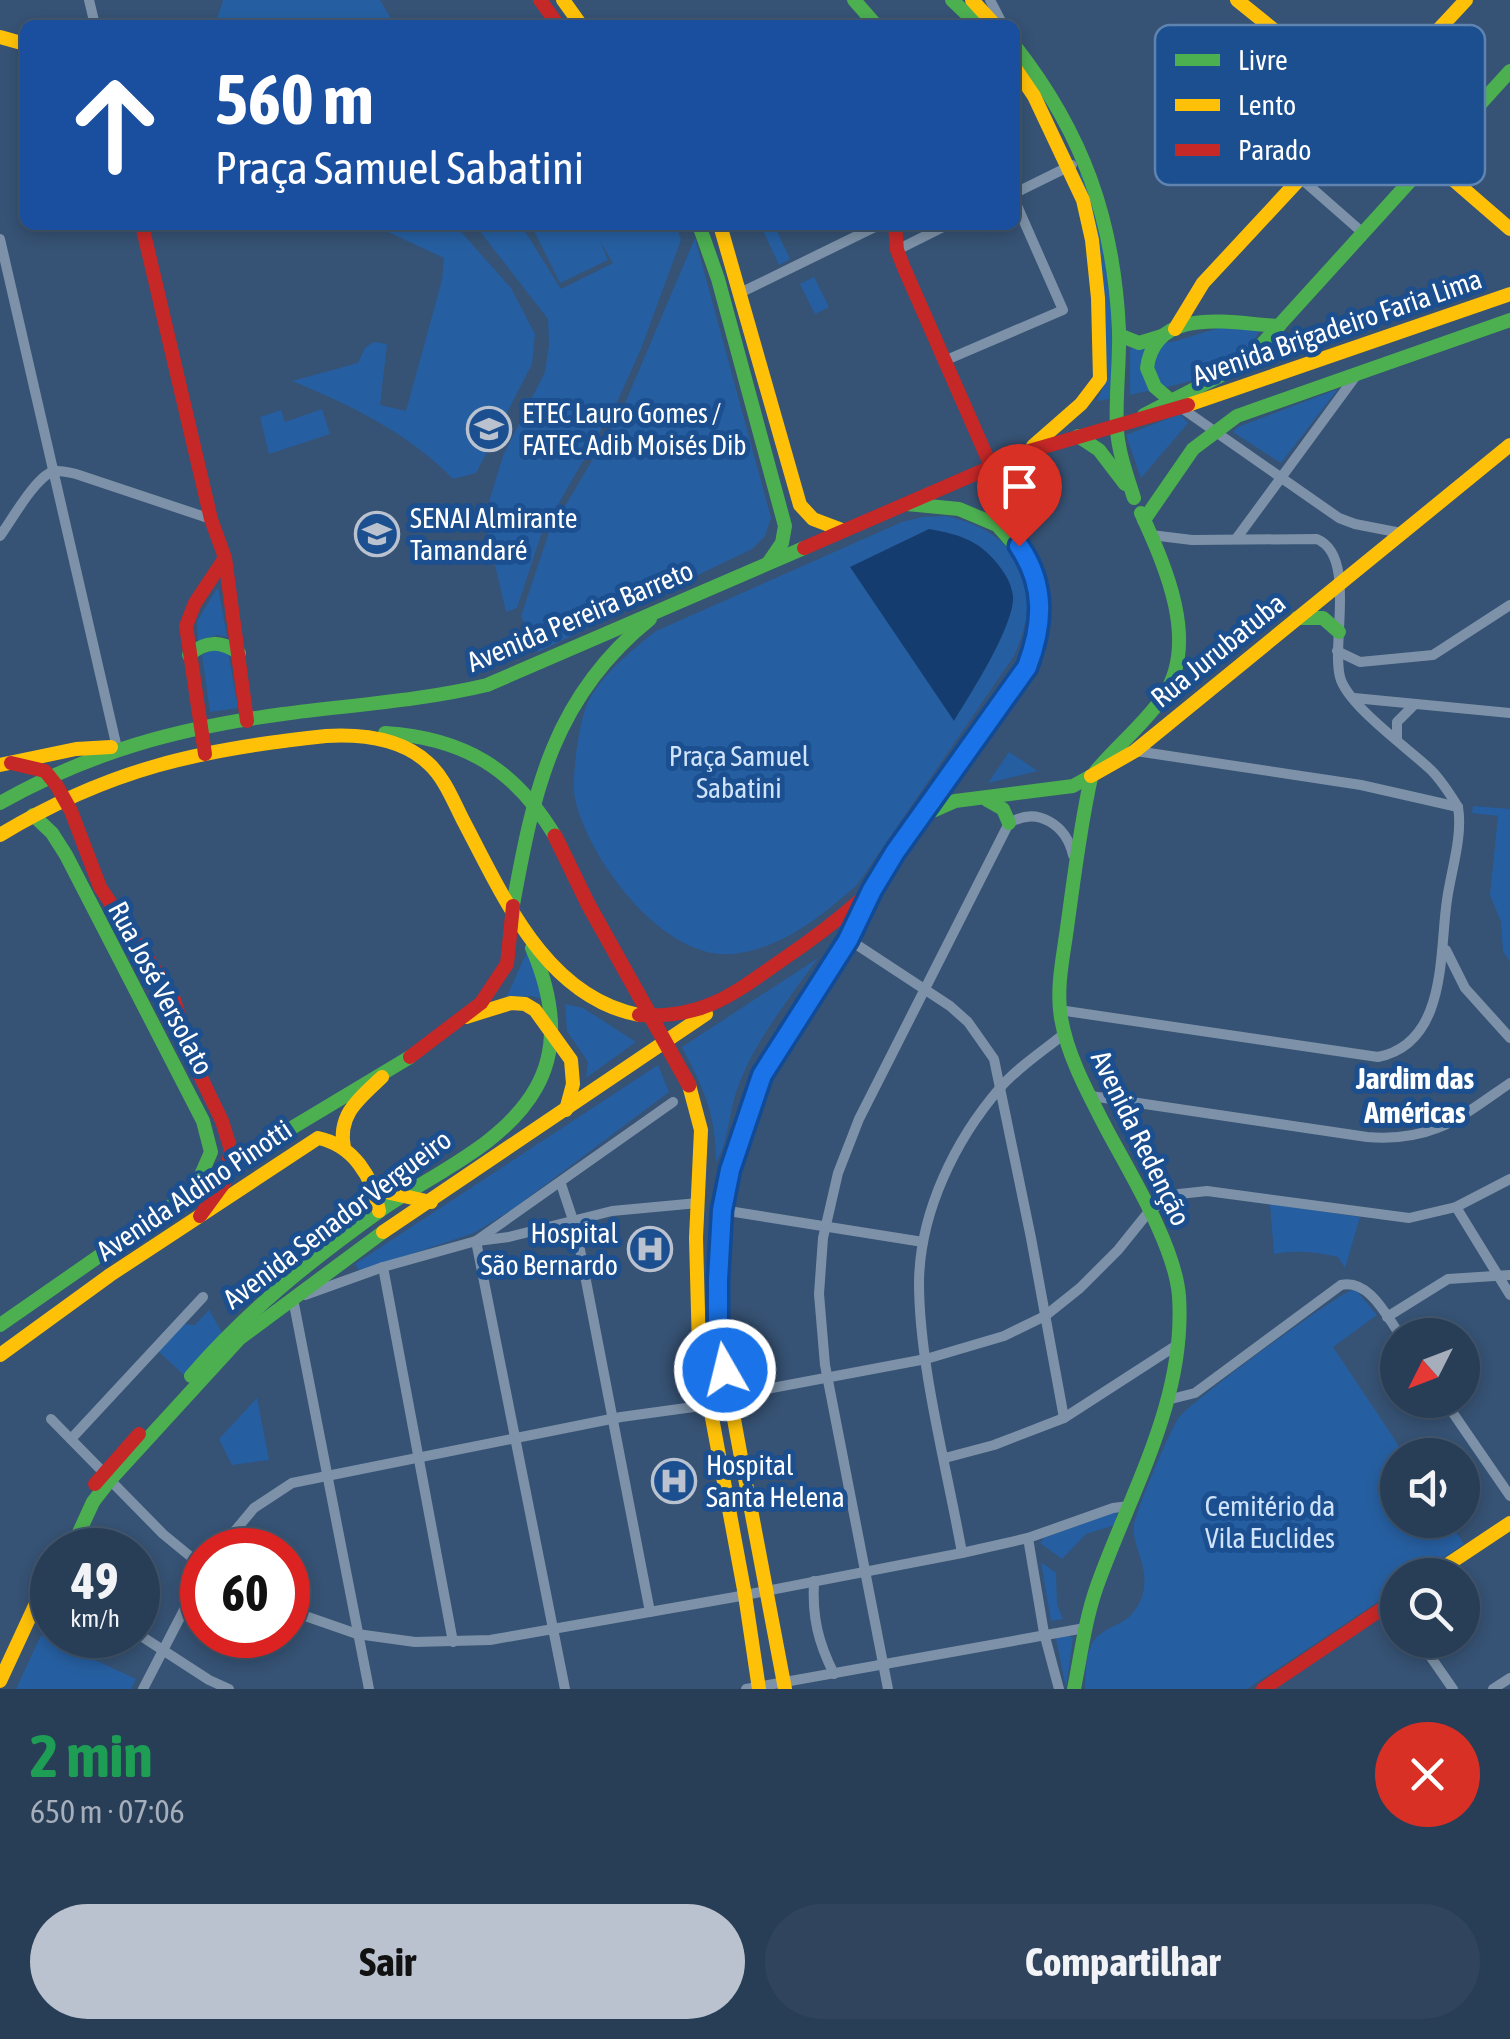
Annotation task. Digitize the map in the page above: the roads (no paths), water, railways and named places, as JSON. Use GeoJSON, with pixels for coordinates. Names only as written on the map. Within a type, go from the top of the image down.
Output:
{"type":"FeatureCollection","features":[{"type":"Feature","properties":{"kind":"main road"},"geometry":{"type":"LineString","coordinates":[[854,0],[872,20]]}},
{"type":"Feature","properties":{"kind":"main road"},"geometry":{"type":"LineString","coordinates":[[952,0],[973,20]]}},
{"type":"Feature","properties":{"kind":"main road"},"geometry":{"type":"LineString","coordinates":[[972,0],[994,20]]}},
{"type":"Feature","properties":{"kind":"main road"},"geometry":{"type":"LineString","coordinates":[[1238,0],[1269,25]]}},
{"type":"Feature","properties":{"kind":"main road"},"geometry":{"type":"LineString","coordinates":[[1443,25],[1466,0]]}},
{"type":"Feature","properties":{"kind":"main road"},"geometry":{"type":"LineString","coordinates":[[1020,53],[1062,111],[1084,158],[1109,232],[1120,335],[1118,444],[1134,498],[1165,572],[1174,610],[1177,664],[1163,696],[1091,778]]}},
{"type":"Feature","properties":{"kind":"main road"},"geometry":{"type":"LineString","coordinates":[[1485,99],[1510,72]]}},
{"type":"Feature","properties":{"kind":"main road"},"geometry":{"type":"LineString","coordinates":[[1020,75],[1069,166],[1086,209],[1094,250],[1101,372],[1094,391],[1026,452]]}},
{"type":"Feature","properties":{"kind":"main road"},"geometry":{"type":"LineString","coordinates":[[1294,185],[1203,283],[1151,354],[1147,368],[1156,387],[1174,403],[1235,370],[1406,185]]}},
{"type":"Feature","properties":{"kind":"main road"},"geometry":{"type":"LineString","coordinates":[[1459,185],[1510,228]]}},
{"type":"Feature","properties":{"kind":"main road"},"geometry":{"type":"LineString","coordinates":[[143,230],[211,519],[225,558],[247,721]]}},
{"type":"Feature","properties":{"kind":"main road"},"geometry":{"type":"LineString","coordinates":[[701,230],[785,526],[782,543],[769,562]]}},
{"type":"Feature","properties":{"kind":"main road"},"geometry":{"type":"LineString","coordinates":[[722,230],[802,509],[812,519],[842,530]]}},
{"type":"Feature","properties":{"kind":"main road"},"geometry":{"type":"LineString","coordinates":[[895,230],[897,250],[990,466]]}},
{"type":"Feature","properties":{"kind":"main road","name":"Avenida Brigadeiro Faria Lima"},"geometry":{"type":"LineString","coordinates":[[1174,403],[1510,294]]}},
{"type":"Feature","properties":{"kind":"main road"},"geometry":{"type":"LineString","coordinates":[[727,310],[736,316],[747,354],[759,354]]}},
{"type":"Feature","properties":{"kind":"main road"},"geometry":{"type":"LineString","coordinates":[[1120,335],[1139,344],[1221,319],[1278,326]]}},
{"type":"Feature","properties":{"kind":"main road","name":"Avenida Brigadeiro Faria Lima"},"geometry":{"type":"LineString","coordinates":[[1147,527],[1182,461],[1216,430],[1248,411],[1510,320]]}},
{"type":"Feature","properties":{"kind":"main road"},"geometry":{"type":"LineString","coordinates":[[744,374],[754,370],[766,410],[775,418]]}},
{"type":"Feature","properties":{"kind":"main road","name":"Avenida Pereira Barreto"},"geometry":{"type":"LineString","coordinates":[[0,803],[49,775],[117,748],[200,728],[468,691],[990,466],[1174,403]]}},
{"type":"Feature","properties":{"kind":"main road"},"geometry":{"type":"LineString","coordinates":[[1078,436],[1106,455],[1134,498]]}},
{"type":"Feature","properties":{"kind":"main road","name":"Rua Jurubatuba"},"geometry":{"type":"LineString","coordinates":[[921,816],[955,801],[1073,786],[1135,751],[1510,445]]}},
{"type":"Feature","properties":{"kind":"main road"},"geometry":{"type":"LineString","coordinates":[[784,1686],[718,1320],[718,1252],[730,1170],[762,1075],[848,940],[872,890],[1027,667],[1036,640],[1040,601],[1033,570],[1019,546],[999,527],[975,513],[902,503]]}},
{"type":"Feature","properties":{"kind":"main road"},"geometry":{"type":"LineString","coordinates":[[205,754],[189,655],[189,615],[225,558]]}},
{"type":"Feature","properties":{"kind":"main road"},"geometry":{"type":"LineString","coordinates":[[512,906],[535,802],[569,713],[584,686],[620,644],[666,608]]}},
{"type":"Feature","properties":{"kind":"main road"},"geometry":{"type":"LineString","coordinates":[[1297,618],[1322,618],[1339,632]]}},
{"type":"Feature","properties":{"kind":"main road"},"geometry":{"type":"LineString","coordinates":[[189,655],[202,644],[214,642],[225,643],[239,653]]}},
{"type":"Feature","properties":{"kind":"main road"},"geometry":{"type":"LineString","coordinates":[[0,835],[64,798],[146,766],[306,739],[395,733],[468,753],[504,774],[535,802],[689,1085],[701,1130],[697,1333],[745,1595],[754,1688]]}},
{"type":"Feature","properties":{"kind":"main road"},"geometry":{"type":"LineString","coordinates":[[361,736],[400,744],[428,761],[512,906],[561,974],[591,999],[638,1017],[667,1017],[726,1000],[827,930],[872,890]]}},
{"type":"Feature","properties":{"kind":"main road"},"geometry":{"type":"LineString","coordinates":[[5,764],[76,750],[117,748]]}},
{"type":"Feature","properties":{"kind":"main road"},"geometry":{"type":"LineString","coordinates":[[5,764],[39,768],[49,775]]}},
{"type":"Feature","properties":{"kind":"main road","name":"Rua José Versolato"},"geometry":{"type":"LineString","coordinates":[[49,775],[64,798],[100,887],[169,988],[168,1027],[211,1139],[210,1161],[192,1191]]}},
{"type":"Feature","properties":{"kind":"main road","name":"Avenida Redenção"},"geometry":{"type":"LineString","coordinates":[[1074,1689],[1085,1628],[1168,1400],[1177,1345],[1179,1296],[1172,1264],[1150,1209],[1091,1096],[1064,1034],[1059,1010],[1059,979],[1074,856],[1091,778]]}},
{"type":"Feature","properties":{"kind":"main road"},"geometry":{"type":"LineString","coordinates":[[983,798],[1000,806],[1009,823]]}},
{"type":"Feature","properties":{"kind":"main road","name":"Rua José Versolato"},"geometry":{"type":"LineString","coordinates":[[33,815],[59,843],[130,983],[168,1027],[198,1073],[222,1121],[231,1150],[230,1165]]}},
{"type":"Feature","properties":{"kind":"main road","name":"Avenida Aldino Pinotti"},"geometry":{"type":"LineString","coordinates":[[344,1148],[340,1128],[345,1114],[386,1073],[466,1018],[496,983],[507,964],[512,906]]}},
{"type":"Feature","properties":{"kind":"main road","name":"Avenida Senador Vergueiro"},"geometry":{"type":"LineString","coordinates":[[81,1528],[107,1476],[233,1327],[379,1211],[499,1129],[537,1088],[549,1043],[551,1010],[546,984],[512,906]]}},
{"type":"Feature","properties":{"kind":"main road"},"geometry":{"type":"LineString","coordinates":[[106,937],[114,930],[121,932],[153,964]]}},
{"type":"Feature","properties":{"kind":"main road","name":"Avenida Senador Vergueiro"},"geometry":{"type":"LineString","coordinates":[[72,1528],[86,1498],[240,1339],[348,1256],[726,1000]]}},
{"type":"Feature","properties":{"kind":"main road"},"geometry":{"type":"LineString","coordinates":[[466,1018],[519,1003],[539,1013],[549,1043],[571,1056],[575,1082],[566,1110]]}},
{"type":"Feature","properties":{"kind":"main road","name":"Avenida Aldino Pinotti"},"geometry":{"type":"LineString","coordinates":[[0,1325],[230,1165],[366,1081],[386,1073]]}},
{"type":"Feature","properties":{"kind":"main road"},"geometry":{"type":"LineString","coordinates":[[222,1121],[240,1140],[250,1144],[267,1142]]}},
{"type":"Feature","properties":{"kind":"main road","name":"Avenida Aldino Pinotti"},"geometry":{"type":"LineString","coordinates":[[0,1355],[314,1140],[332,1140],[344,1148]]}},
{"type":"Feature","properties":{"kind":"main road"},"geometry":{"type":"LineString","coordinates":[[344,1148],[380,1189],[431,1202]]}},
{"type":"Feature","properties":{"kind":"main road"},"geometry":{"type":"LineString","coordinates":[[200,1216],[220,1192],[230,1165]]}},
{"type":"Feature","properties":{"kind":"main road"},"geometry":{"type":"LineString","coordinates":[[370,1180],[379,1211]]}},
{"type":"Feature","properties":{"kind":"main road"},"geometry":{"type":"LineString","coordinates":[[1458,1558],[1510,1523]]}},
{"type":"Feature","properties":{"kind":"main road"},"geometry":{"type":"LineString","coordinates":[[1263,1689],[1380,1612]]}},
{"type":"Feature","properties":{"kind":"main road"},"geometry":{"type":"LineString","coordinates":[[0,1682],[30,1617]]}},
{"type":"Feature","properties":{"kind":"main road"},"geometry":{"type":"LineString","coordinates":[[6,1689],[30,1637]]}},
{"type":"Feature","properties":{"kind":"street"},"geometry":{"type":"LineString","coordinates":[[1020,190],[1084,158]]}},
{"type":"Feature","properties":{"kind":"street"},"geometry":{"type":"LineString","coordinates":[[1308,185],[1363,232]]}},
{"type":"Feature","properties":{"kind":"street"},"geometry":{"type":"LineString","coordinates":[[944,361],[1063,310],[1020,213]]}},
{"type":"Feature","properties":{"kind":"street"},"geometry":{"type":"LineString","coordinates":[[842,230],[847,240]]}},
{"type":"Feature","properties":{"kind":"street"},"geometry":{"type":"LineString","coordinates":[[742,292],[868,230]]}},
{"type":"Feature","properties":{"kind":"street"},"geometry":{"type":"LineString","coordinates":[[897,250],[937,230]]}},
{"type":"Feature","properties":{"kind":"street"},"geometry":{"type":"LineString","coordinates":[[0,239],[117,748]]}},
{"type":"Feature","properties":{"kind":"street"},"geometry":{"type":"LineString","coordinates":[[1236,539],[1359,372]]}},
{"type":"Feature","properties":{"kind":"street"},"geometry":{"type":"LineString","coordinates":[[1174,403],[1344,520],[1401,533]]}},
{"type":"Feature","properties":{"kind":"street"},"geometry":{"type":"LineString","coordinates":[[0,536],[35,488],[52,472],[76,474],[211,519]]}},
{"type":"Feature","properties":{"kind":"street"},"geometry":{"type":"LineString","coordinates":[[1147,527],[1192,540],[1317,539],[1327,545],[1340,584],[1339,675],[1353,698],[1444,784],[1458,808],[1460,817],[1444,922],[1446,949],[1455,974],[1510,1038]]}},
{"type":"Feature","properties":{"kind":"street"},"geometry":{"type":"LineString","coordinates":[[1334,563],[1363,564]]}},
{"type":"Feature","properties":{"kind":"street"},"geometry":{"type":"LineString","coordinates":[[1339,675],[1360,662],[1434,655],[1510,605]]}},
{"type":"Feature","properties":{"kind":"street"},"geometry":{"type":"LineString","coordinates":[[1337,651],[1360,662]]}},
{"type":"Feature","properties":{"kind":"street"},"geometry":{"type":"LineString","coordinates":[[1353,698],[1510,712]]}},
{"type":"Feature","properties":{"kind":"street"},"geometry":{"type":"LineString","coordinates":[[1398,740],[1397,722],[1416,704]]}},
{"type":"Feature","properties":{"kind":"street"},"geometry":{"type":"LineString","coordinates":[[1135,751],[1361,785],[1458,808]]}},
{"type":"Feature","properties":{"kind":"street"},"geometry":{"type":"LineString","coordinates":[[888,1689],[828,1377],[819,1294],[824,1226],[838,1173],[859,1119],[1009,823],[1024,815],[1038,816],[1068,838],[1074,856]]}},
{"type":"Feature","properties":{"kind":"street"},"geometry":{"type":"LineString","coordinates":[[848,940],[926,989],[968,1022],[994,1059],[1064,1418]]}},
{"type":"Feature","properties":{"kind":"street"},"geometry":{"type":"LineString","coordinates":[[1059,1010],[1378,1057],[1400,1049],[1415,1037],[1426,1019],[1446,949]]}},
{"type":"Feature","properties":{"kind":"street"},"geometry":{"type":"LineString","coordinates":[[1439,979],[1455,974]]}},
{"type":"Feature","properties":{"kind":"street"},"geometry":{"type":"LineString","coordinates":[[962,1552],[926,1359],[919,1279],[923,1242],[950,1162],[1002,1086],[1064,1034]]}},
{"type":"Feature","properties":{"kind":"street"},"geometry":{"type":"LineString","coordinates":[[1091,1096],[1367,1137],[1398,1138],[1440,1129],[1510,1082]]}},
{"type":"Feature","properties":{"kind":"street","name":"Avenida Senador Vergueiro"},"geometry":{"type":"LineString","coordinates":[[296,1298],[383,1267],[476,1241],[673,1102]]}},
{"type":"Feature","properties":{"kind":"street"},"geometry":{"type":"LineString","coordinates":[[730,1396],[926,1359],[1004,1336],[1045,1316],[1098,1271],[1150,1209],[1179,1194],[1193,1191],[1398,1218],[1426,1216],[1456,1207],[1510,1180]]}},
{"type":"Feature","properties":{"kind":"street"},"geometry":{"type":"LineString","coordinates":[[561,1184],[574,1220],[650,1612]]}},
{"type":"Feature","properties":{"kind":"street"},"geometry":{"type":"LineString","coordinates":[[565,1689],[476,1241],[500,1239],[612,1211],[698,1203]]}},
{"type":"Feature","properties":{"kind":"street"},"geometry":{"type":"LineString","coordinates":[[1456,1207],[1505,1276],[1510,1295]]}},
{"type":"Feature","properties":{"kind":"street"},"geometry":{"type":"LineString","coordinates":[[722,1210],[923,1242]]}},
{"type":"Feature","properties":{"kind":"street"},"geometry":{"type":"LineString","coordinates":[[494,1228],[492,1235],[500,1239]]}},
{"type":"Feature","properties":{"kind":"street"},"geometry":{"type":"LineString","coordinates":[[348,1256],[345,1269],[350,1276],[360,1276]]}},
{"type":"Feature","properties":{"kind":"street"},"geometry":{"type":"LineString","coordinates":[[383,1267],[453,1642]]}},
{"type":"Feature","properties":{"kind":"street"},"geometry":{"type":"LineString","coordinates":[[1168,1400],[1195,1393],[1342,1285],[1358,1285],[1387,1317],[1448,1279],[1505,1276]]}},
{"type":"Feature","properties":{"kind":"street"},"geometry":{"type":"LineString","coordinates":[[71,1439],[203,1296]]}},
{"type":"Feature","properties":{"kind":"street"},"geometry":{"type":"LineString","coordinates":[[296,1298],[368,1689]]}},
{"type":"Feature","properties":{"kind":"street"},"geometry":{"type":"LineString","coordinates":[[945,1458],[994,1446],[1064,1418],[1177,1345]]}},
{"type":"Feature","properties":{"kind":"street"},"geometry":{"type":"LineString","coordinates":[[237,1528],[276,1491],[329,1473],[614,1418],[708,1405]]}},
{"type":"Feature","properties":{"kind":"street"},"geometry":{"type":"LineString","coordinates":[[1456,1418],[1510,1496]]}},
{"type":"Feature","properties":{"kind":"street"},"geometry":{"type":"LineString","coordinates":[[51,1419],[180,1548]]}},
{"type":"Feature","properties":{"kind":"street"},"geometry":{"type":"LineString","coordinates":[[310,1618],[357,1634],[415,1642],[490,1640],[962,1552],[1028,1538],[1129,1506]]}},
{"type":"Feature","properties":{"kind":"street"},"geometry":{"type":"LineString","coordinates":[[1028,1538],[1044,1633],[1059,1689]]}},
{"type":"Feature","properties":{"kind":"street"},"geometry":{"type":"LineString","coordinates":[[814,1581],[812,1607],[818,1638],[834,1674]]}},
{"type":"Feature","properties":{"kind":"street"},"geometry":{"type":"LineString","coordinates":[[144,1689],[180,1617]]}},
{"type":"Feature","properties":{"kind":"street"},"geometry":{"type":"LineString","coordinates":[[754,1688],[784,1686],[882,1663],[1085,1628]]}},
{"type":"Feature","properties":{"kind":"street"},"geometry":{"type":"LineString","coordinates":[[162,1652],[229,1689]]}},
{"type":"Feature","properties":{"kind":"street"},"geometry":{"type":"LineString","coordinates":[[1431,1658],[1452,1689]]}},
{"type":"Feature","properties":{"kind":"street"},"geometry":{"type":"LineString","coordinates":[[1493,1689],[1510,1678]]}},
{"type":"Feature","properties":{"kind":"place","name":"ETEC Lauro Gomes / FATEC Adib Moisés Dib"},"geometry":{"type":"Point","coordinates":[489,429]}},
{"type":"Feature","properties":{"kind":"place","name":"SENAI Almirante Tamandaré"},"geometry":{"type":"Point","coordinates":[377,534]}},
{"type":"Feature","properties":{"kind":"place","name":"Hospital São Bernardo"},"geometry":{"type":"Point","coordinates":[650,1249]}},
{"type":"Feature","properties":{"kind":"place","name":"Hospital Santa Helena"},"geometry":{"type":"Point","coordinates":[674,1481]}},
{"type":"Feature","properties":{"kind":"district","name":"Jardim das Américas"},"geometry":{"type":"Point","coordinates":[1415,1096]}},
{"type":"Feature","properties":{"kind":"park label","name":"Praça Samuel Sabatini"},"geometry":{"type":"Point","coordinates":[739,772]}},
{"type":"Feature","properties":{"kind":"park label","name":"Cemitério da Vila Euclides"},"geometry":{"type":"Point","coordinates":[1270,1522]}}]}
